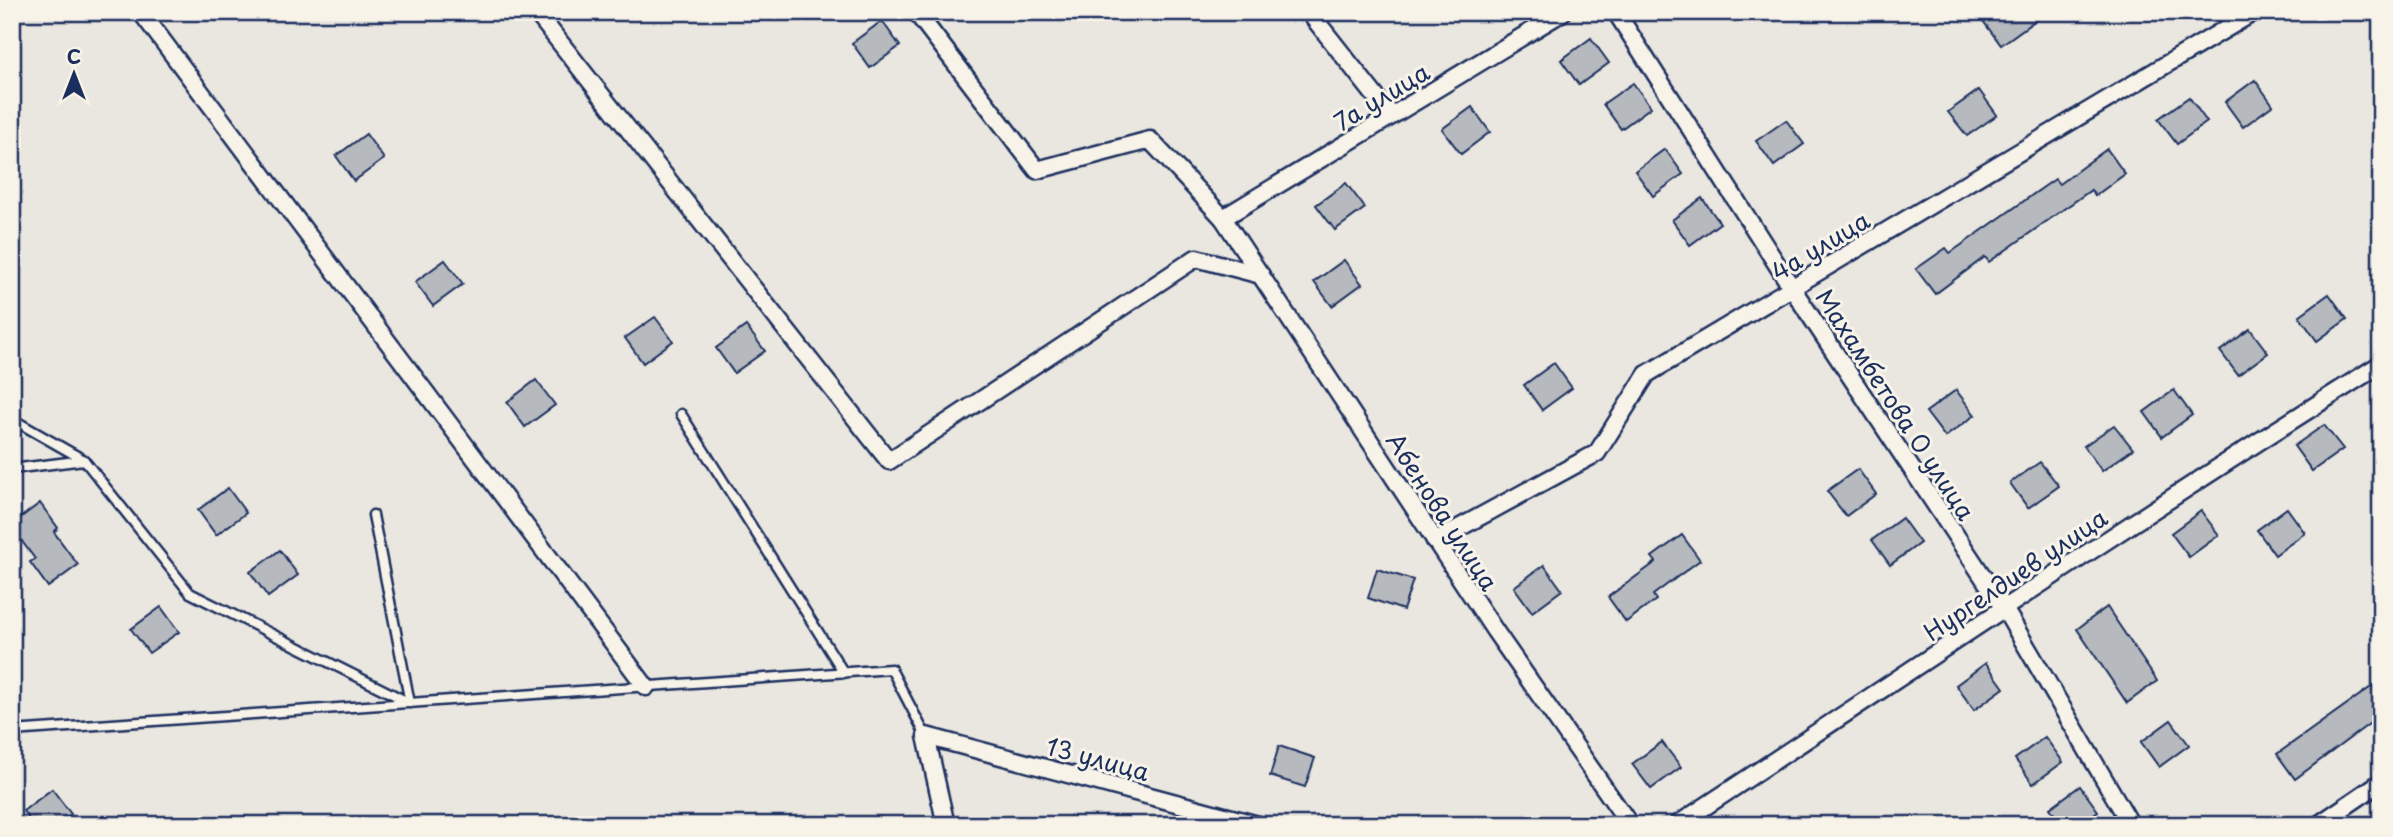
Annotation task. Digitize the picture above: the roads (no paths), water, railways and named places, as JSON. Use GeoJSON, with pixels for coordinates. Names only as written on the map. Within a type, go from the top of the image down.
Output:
{"type":"FeatureCollection","features":[{"type":"Feature","properties":{"kind":"street"},"geometry":{"type":"LineString","coordinates":[[141,12],[646,687]]}},
{"type":"Feature","properties":{"kind":"street"},"geometry":{"type":"LineString","coordinates":[[536,12],[889,461],[1196,258],[1261,275]]}},
{"type":"Feature","properties":{"kind":"street","name":"Абенова улица"},"geometry":{"type":"LineString","coordinates":[[916,12],[1037,170],[1150,140],[1223,218],[1435,541],[1630,825]]}},
{"type":"Feature","properties":{"kind":"street"},"geometry":{"type":"LineString","coordinates":[[1309,12],[1391,116]]}},
{"type":"Feature","properties":{"kind":"street","name":"7а улица"},"geometry":{"type":"LineString","coordinates":[[1223,218],[1563,12]]}},
{"type":"Feature","properties":{"kind":"street","name":"Махамбетова О улица"},"geometry":{"type":"LineString","coordinates":[[1616,12],[1792,288],[2005,610],[2131,825]]}},
{"type":"Feature","properties":{"kind":"street","name":"4а улица"},"geometry":{"type":"LineString","coordinates":[[1435,541],[1597,453],[1647,374],[2254,12]]}},
{"type":"Feature","properties":{"kind":"street","name":"Нургелдиев улица"},"geometry":{"type":"LineString","coordinates":[[1677,825],[2005,610],[2162,502],[2381,364]]}},
{"type":"Feature","properties":{"kind":"street"},"geometry":{"type":"LineString","coordinates":[[926,736],[946,825]]}},
{"type":"Feature","properties":{"kind":"street","name":"13 улица"},"geometry":{"type":"LineString","coordinates":[[926,736],[1258,825]]}},
{"type":"Feature","properties":{"kind":"street"},"geometry":{"type":"LineString","coordinates":[[2318,825],[2381,782]]}},
{"type":"Feature","properties":{"kind":"lane"},"geometry":{"type":"LineString","coordinates":[[681,414],[844,673]]}},
{"type":"Feature","properties":{"kind":"lane"},"geometry":{"type":"LineString","coordinates":[[12,419],[83,460],[190,593],[410,703]]}},
{"type":"Feature","properties":{"kind":"lane"},"geometry":{"type":"LineString","coordinates":[[12,469],[83,460]]}},
{"type":"Feature","properties":{"kind":"lane"},"geometry":{"type":"LineString","coordinates":[[373,515],[410,703]]}},
{"type":"Feature","properties":{"kind":"lane"},"geometry":{"type":"LineString","coordinates":[[12,731],[891,670],[926,736]]}}]}
